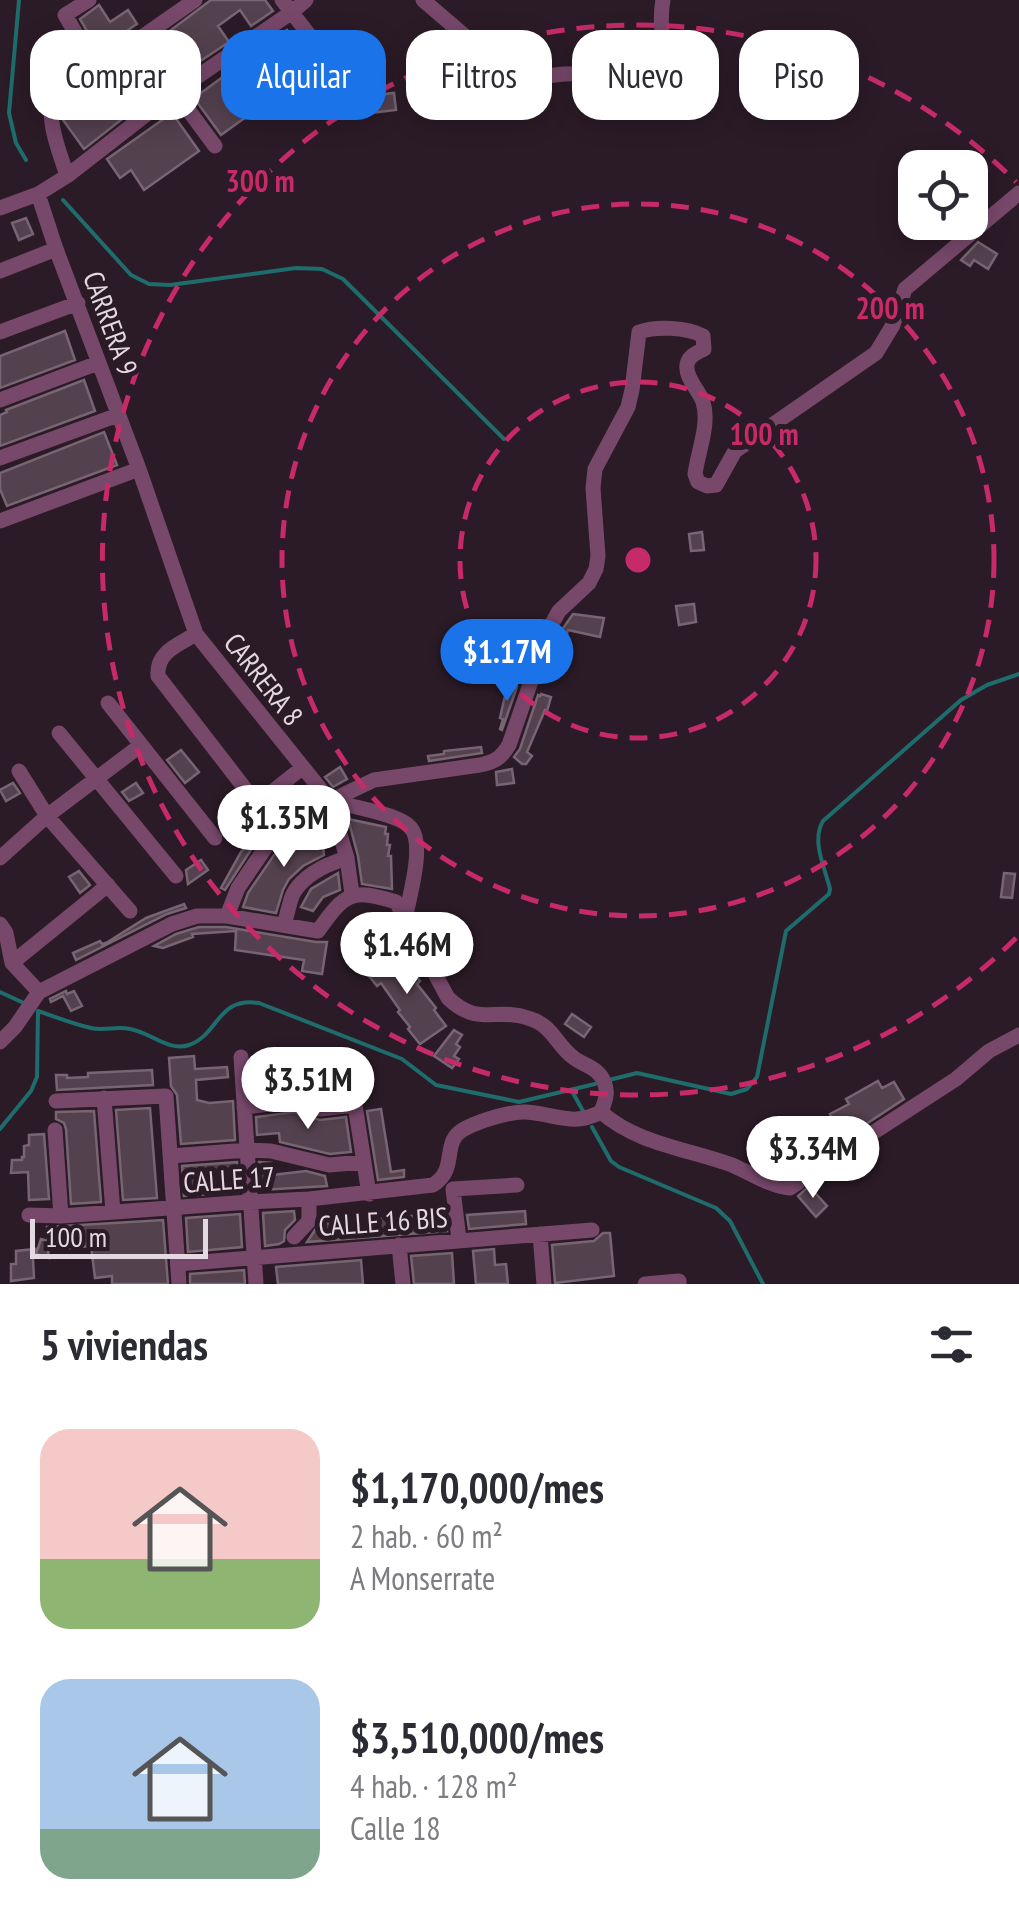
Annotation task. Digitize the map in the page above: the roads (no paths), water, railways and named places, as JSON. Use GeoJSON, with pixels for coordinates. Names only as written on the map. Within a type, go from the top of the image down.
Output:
{"type":"FeatureCollection","features":[{"type":"Feature","properties":{"kind":"street"},"geometry":{"type":"LineString","coordinates":[[74,30],[65,14],[89,0]]}},
{"type":"Feature","properties":{"kind":"street"},"geometry":{"type":"LineString","coordinates":[[151,30],[194,0]]}},
{"type":"Feature","properties":{"kind":"street"},"geometry":{"type":"LineString","coordinates":[[201,72],[287,6],[306,0]]}},
{"type":"Feature","properties":{"kind":"street"},"geometry":{"type":"LineString","coordinates":[[423,0],[501,68],[529,78],[644,73],[663,43],[663,0]]}},
{"type":"Feature","properties":{"kind":"street"},"geometry":{"type":"LineString","coordinates":[[287,6],[306,30]]}},
{"type":"Feature","properties":{"kind":"street"},"geometry":{"type":"LineString","coordinates":[[51,120],[67,176]]}},
{"type":"Feature","properties":{"kind":"street"},"geometry":{"type":"LineString","coordinates":[[0,208],[38,194],[67,176],[139,120]]}},
{"type":"Feature","properties":{"kind":"street"},"geometry":{"type":"LineString","coordinates":[[196,120],[215,146]]}},
{"type":"Feature","properties":{"kind":"street"},"geometry":{"type":"LineString","coordinates":[[227,916],[238,888],[266,848],[330,802],[374,780],[480,766],[503,755],[549,629],[559,611],[589,583],[596,569],[594,469],[628,407],[639,332],[696,331],[703,336],[704,349],[686,363],[701,397],[705,418],[696,474],[698,482],[716,484],[735,451],[876,353],[893,326],[905,289],[1019,193]]}},
{"type":"Feature","properties":{"kind":"street","name":"CARRERA 9"},"geometry":{"type":"LineString","coordinates":[[38,194],[196,634]]}},
{"type":"Feature","properties":{"kind":"street"},"geometry":{"type":"LineString","coordinates":[[0,271],[56,248]]}},
{"type":"Feature","properties":{"kind":"street"},"geometry":{"type":"LineString","coordinates":[[0,332],[78,303]]}},
{"type":"Feature","properties":{"kind":"street"},"geometry":{"type":"LineString","coordinates":[[0,400],[98,363]]}},
{"type":"Feature","properties":{"kind":"street"},"geometry":{"type":"LineString","coordinates":[[0,458],[118,414]]}},
{"type":"Feature","properties":{"kind":"street"},"geometry":{"type":"LineString","coordinates":[[2,515],[139,469]]}},
{"type":"Feature","properties":{"kind":"street"},"geometry":{"type":"LineString","coordinates":[[196,634],[162,655],[158,676],[255,799],[262,799],[302,768]]}},
{"type":"Feature","properties":{"kind":"street","name":"CARRERA 8"},"geometry":{"type":"LineString","coordinates":[[196,634],[330,802]]}},
{"type":"Feature","properties":{"kind":"street"},"geometry":{"type":"LineString","coordinates":[[108,703],[215,838]]}},
{"type":"Feature","properties":{"kind":"street"},"geometry":{"type":"LineString","coordinates":[[59,733],[176,876]]}},
{"type":"Feature","properties":{"kind":"street"},"geometry":{"type":"LineString","coordinates":[[0,858],[47,816],[141,744]]}},
{"type":"Feature","properties":{"kind":"street"},"geometry":{"type":"LineString","coordinates":[[19,771],[47,816],[130,911]]}},
{"type":"Feature","properties":{"kind":"street"},"geometry":{"type":"LineString","coordinates":[[330,802],[347,858],[352,894]]}},
{"type":"Feature","properties":{"kind":"street"},"geometry":{"type":"LineString","coordinates":[[330,802],[410,826],[417,851],[405,920]]}},
{"type":"Feature","properties":{"kind":"street"},"geometry":{"type":"LineString","coordinates":[[284,926],[294,893],[308,876],[347,858]]}},
{"type":"Feature","properties":{"kind":"street"},"geometry":{"type":"LineString","coordinates":[[12,964],[108,885]]}},
{"type":"Feature","properties":{"kind":"street"},"geometry":{"type":"LineString","coordinates":[[0,1042],[36,994],[172,924],[197,916],[227,916],[318,931],[336,906],[352,894],[376,896],[396,902],[448,998],[460,1010],[477,1016],[512,1014],[543,1024],[574,1058],[594,1069],[604,1081],[606,1098],[601,1112],[614,1124],[633,1134],[735,1166],[777,1187],[790,1188],[799,1182],[801,1171],[795,1162],[780,1156],[772,1147],[774,1136],[783,1127],[797,1128],[836,1146],[852,1144],[1019,1035]]}},
{"type":"Feature","properties":{"kind":"street"},"geometry":{"type":"LineString","coordinates":[[0,924],[6,933],[12,964],[36,994]]}},
{"type":"Feature","properties":{"kind":"street"},"geometry":{"type":"LineString","coordinates":[[241,1057],[256,1284]]}},
{"type":"Feature","properties":{"kind":"street"},"geometry":{"type":"LineString","coordinates":[[56,1101],[166,1096],[180,1284]]}},
{"type":"Feature","properties":{"kind":"street"},"geometry":{"type":"LineString","coordinates":[[104,1098],[113,1212]]}},
{"type":"Feature","properties":{"kind":"street"},"geometry":{"type":"LineString","coordinates":[[244,1107],[294,1100],[320,1109],[355,1105],[369,1194]]}},
{"type":"Feature","properties":{"kind":"street","name":"CALLE 17"},"geometry":{"type":"LineString","coordinates":[[29,1215],[309,1199],[433,1185],[448,1170],[454,1136],[464,1129],[513,1113],[572,1120],[587,1119],[601,1112]]}},
{"type":"Feature","properties":{"kind":"street"},"geometry":{"type":"LineString","coordinates":[[55,1130],[61,1216]]}},
{"type":"Feature","properties":{"kind":"street"},"geometry":{"type":"LineString","coordinates":[[170,1156],[247,1150],[271,1151],[329,1166],[364,1162]]}},
{"type":"Feature","properties":{"kind":"street"},"geometry":{"type":"LineString","coordinates":[[459,1240],[454,1190],[517,1185]]}},
{"type":"Feature","properties":{"kind":"street"},"geometry":{"type":"LineString","coordinates":[[294,1237],[309,1221],[309,1199]]}},
{"type":"Feature","properties":{"kind":"street","name":"CALLE 16 BIS"},"geometry":{"type":"LineString","coordinates":[[178,1264],[592,1230]]}},
{"type":"Feature","properties":{"kind":"street"},"geometry":{"type":"LineString","coordinates":[[540,1234],[544,1284]]}},
{"type":"Feature","properties":{"kind":"street"},"geometry":{"type":"LineString","coordinates":[[400,1245],[403,1284]]}},
{"type":"Feature","properties":{"kind":"street"},"geometry":{"type":"LineString","coordinates":[[645,1284],[679,1282]]}},
{"type":"Feature","properties":{"kind":"waterway"},"geometry":{"type":"LineString","coordinates":[[19,0],[9,113],[16,143],[26,160]]}},
{"type":"Feature","properties":{"kind":"waterway"},"geometry":{"type":"LineString","coordinates":[[63,200],[131,275],[149,284],[170,285],[296,268],[322,269],[343,279],[504,439]]}},
{"type":"Feature","properties":{"kind":"waterway"},"geometry":{"type":"LineString","coordinates":[[609,1080],[637,1073],[731,1094],[747,1089],[757,1077],[786,931],[829,894],[818,837],[823,821],[961,700],[987,685],[1019,674]]}},
{"type":"Feature","properties":{"kind":"waterway"},"geometry":{"type":"LineString","coordinates":[[0,992],[26,1004]]}},
{"type":"Feature","properties":{"kind":"waterway"},"geometry":{"type":"LineString","coordinates":[[38,1011],[91,1028],[130,1029],[181,1046],[199,1040],[234,1005],[259,1003],[402,1059],[436,1085],[519,1102],[595,1084]]}},
{"type":"Feature","properties":{"kind":"waterway"},"geometry":{"type":"LineString","coordinates":[[0,1129],[31,1091],[37,1077],[38,1011]]}},
{"type":"Feature","properties":{"kind":"waterway"},"geometry":{"type":"LineString","coordinates":[[573,1093],[583,1111]]}},
{"type":"Feature","properties":{"kind":"waterway"},"geometry":{"type":"LineString","coordinates":[[592,1127],[611,1161],[619,1167],[716,1208],[730,1221],[763,1284]]}}]}
